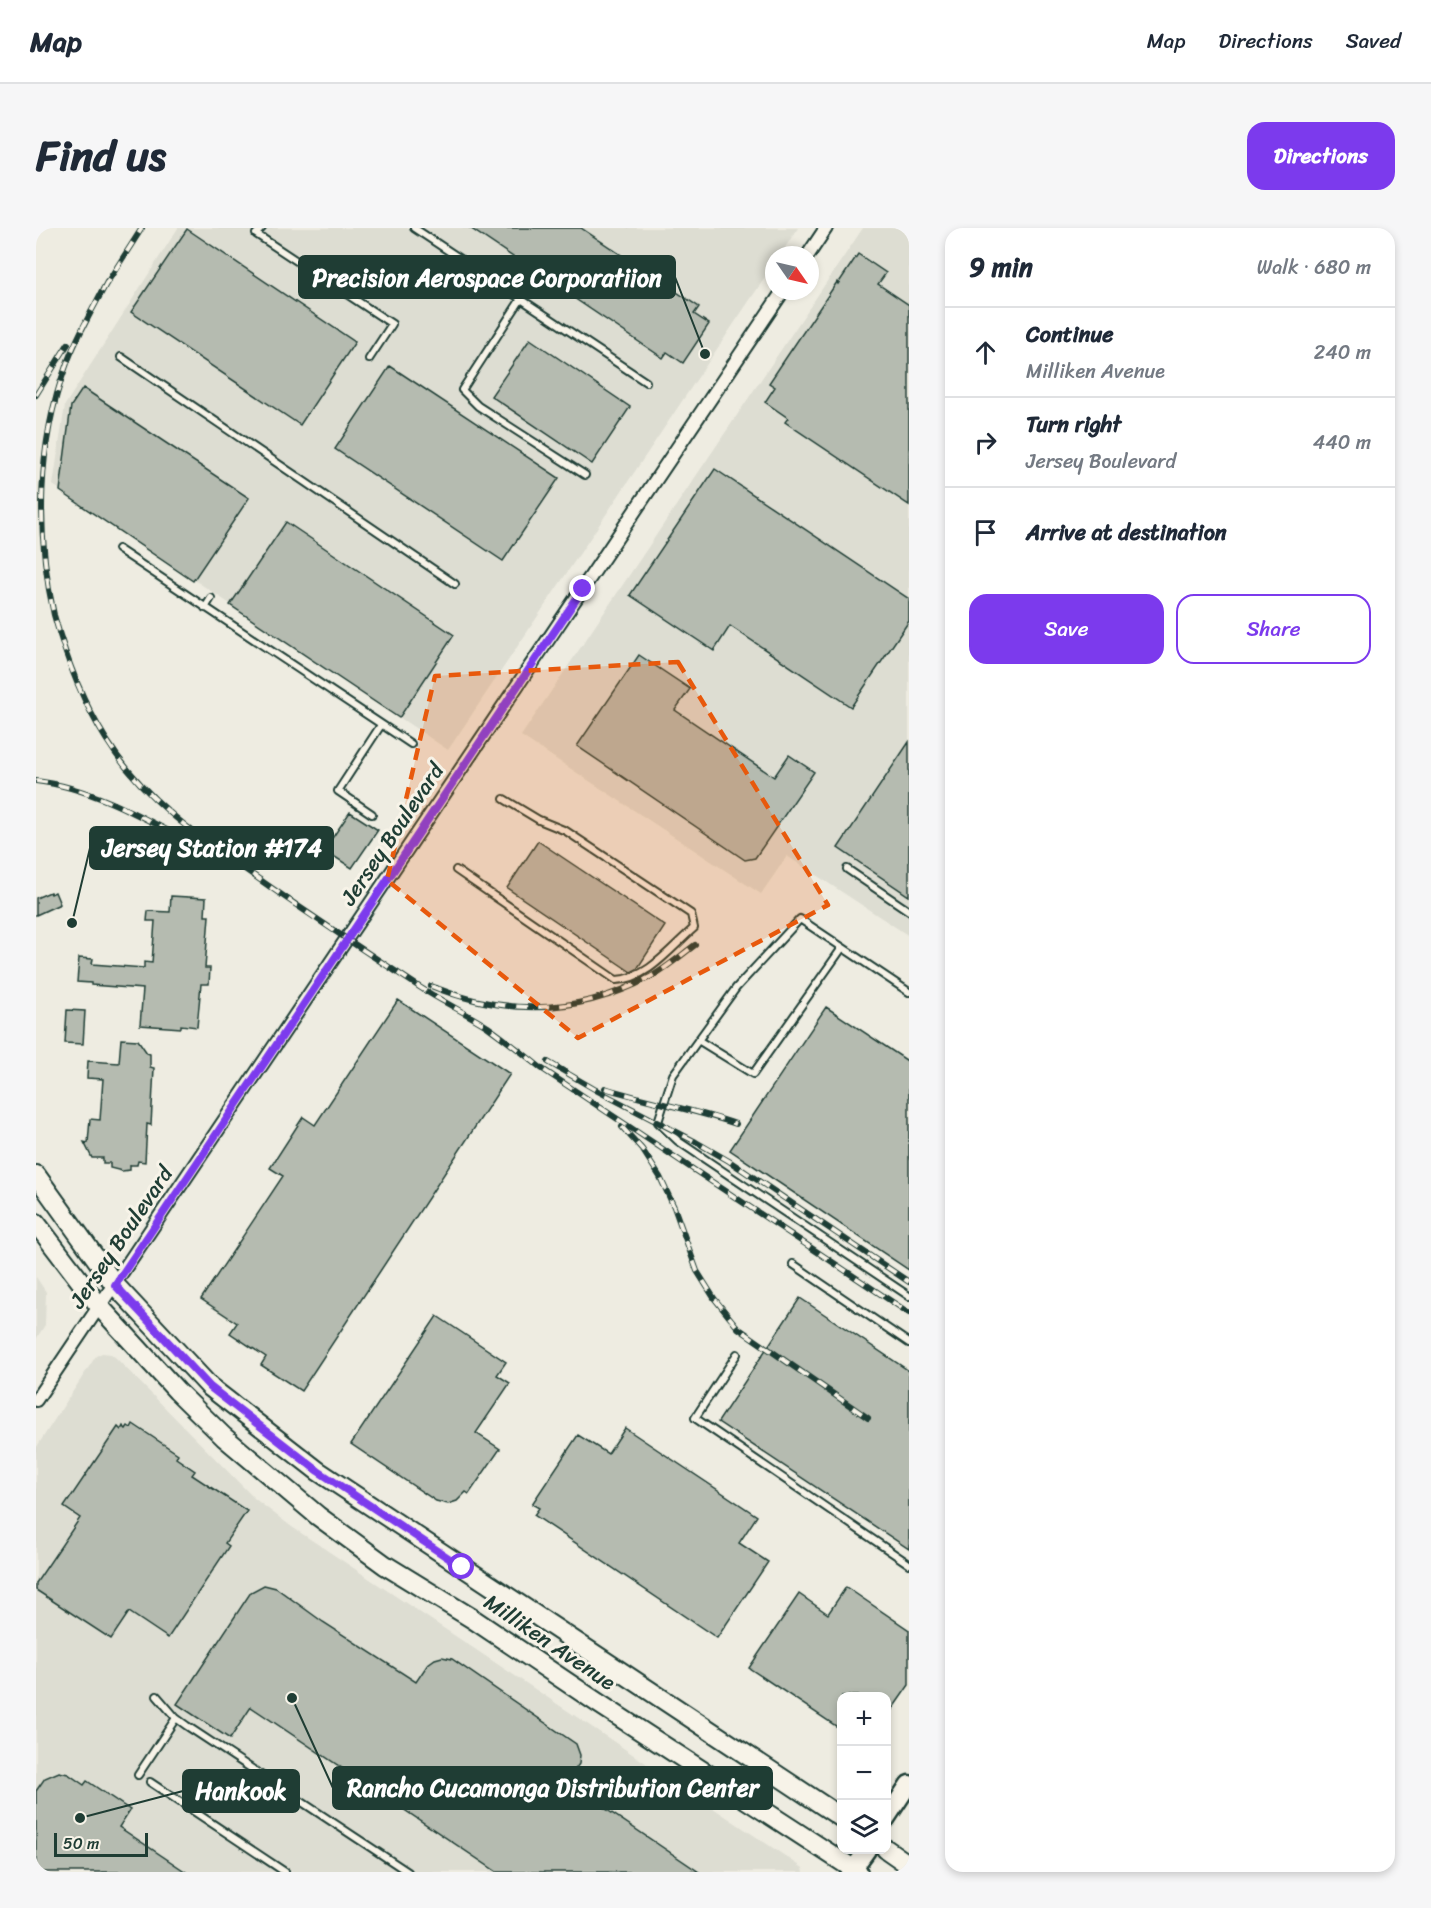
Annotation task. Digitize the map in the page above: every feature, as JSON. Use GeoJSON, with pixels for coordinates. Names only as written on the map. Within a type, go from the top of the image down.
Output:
{"type":"FeatureCollection","features":[{"type":"Feature","properties":{"kind":"main road","name":"Milliken Avenue"},"geometry":{"type":"LineString","coordinates":[[36,1175],[115,1285],[210,1387],[318,1471],[837,1815]]}},
{"type":"Feature","properties":{"kind":"main road","name":"Milliken Avenue"},"geometry":{"type":"LineString","coordinates":[[36,1223],[100,1307],[162,1375],[210,1424],[318,1516],[385,1565],[474,1620],[854,1871]]}},
{"type":"Feature","properties":{"kind":"main road"},"geometry":{"type":"LineString","coordinates":[[891,1811],[909,1784]]}},
{"type":"Feature","properties":{"kind":"main road"},"geometry":{"type":"LineString","coordinates":[[891,1852],[909,1865]]}},
{"type":"Feature","properties":{"kind":"main road"},"geometry":{"type":"LineString","coordinates":[[854,1871],[865,1854]]}},
{"type":"Feature","properties":{"kind":"street"},"geometry":{"type":"LineString","coordinates":[[814,246],[826,228]]}},
{"type":"Feature","properties":{"kind":"street","name":"Jersey Boulevard"},"geometry":{"type":"LineString","coordinates":[[36,1400],[777,300]]}},
{"type":"Feature","properties":{"kind":"lane"},"geometry":{"type":"LineString","coordinates":[[262,228],[256,234],[392,324],[369,359]]}},
{"type":"Feature","properties":{"kind":"lane"},"geometry":{"type":"LineString","coordinates":[[414,228],[646,382]]}},
{"type":"Feature","properties":{"kind":"lane"},"geometry":{"type":"LineString","coordinates":[[521,299],[462,390],[478,406],[585,476]]}},
{"type":"Feature","properties":{"kind":"lane"},"geometry":{"type":"LineString","coordinates":[[121,357],[455,584]]}},
{"type":"Feature","properties":{"kind":"lane"},"geometry":{"type":"LineString","coordinates":[[118,549],[411,744]]}},
{"type":"Feature","properties":{"kind":"lane"},"geometry":{"type":"LineString","coordinates":[[205,608],[211,598]]}},
{"type":"Feature","properties":{"kind":"lane"},"geometry":{"type":"LineString","coordinates":[[372,814],[338,791],[381,725]]}},
{"type":"Feature","properties":{"kind":"lane"},"geometry":{"type":"LineString","coordinates":[[456,870],[616,980],[628,980],[642,974],[694,928],[691,914],[566,831],[538,820],[504,799]]}},
{"type":"Feature","properties":{"kind":"lane"},"geometry":{"type":"LineString","coordinates":[[847,869],[909,911]]}},
{"type":"Feature","properties":{"kind":"lane"},"geometry":{"type":"LineString","coordinates":[[909,992],[800,920],[736,988],[673,1075],[658,1122],[678,1141],[909,1296]]}},
{"type":"Feature","properties":{"kind":"lane"},"geometry":{"type":"LineString","coordinates":[[698,1040],[753,1074],[842,948]]}},
{"type":"Feature","properties":{"kind":"lane"},"geometry":{"type":"LineString","coordinates":[[793,1264],[909,1343]]}},
{"type":"Feature","properties":{"kind":"lane"},"geometry":{"type":"LineString","coordinates":[[737,1354],[695,1418],[909,1564]]}},
{"type":"Feature","properties":{"kind":"lane"},"geometry":{"type":"LineString","coordinates":[[157,1696],[176,1718],[408,1872]]}},
{"type":"Feature","properties":{"kind":"lane"},"geometry":{"type":"LineString","coordinates":[[138,1775],[176,1718]]}},
{"type":"Feature","properties":{"kind":"lane"},"geometry":{"type":"LineString","coordinates":[[150,1782],[285,1872]]}},
{"type":"Feature","properties":{"kind":"highlighted area"},"geometry":{"type":"Polygon","coordinates":[[[678,662],[828,905],[578,1038],[387,880],[435,676],[678,662]]]}},
{"type":"Feature","properties":{"kind":"shaded area"},"geometry":{"type":"Polygon","coordinates":[[[178,228],[798,228],[786,246],[765,246],[765,277],[448,750],[53,485],[65,405],[178,228]]]}},
{"type":"Feature","properties":{"kind":"shaded area"},"geometry":{"type":"Polygon","coordinates":[[[863,228],[909,228],[909,936],[787,856],[761,894],[521,736],[815,300],[819,300],[819,293],[863,228]]]}},
{"type":"Feature","properties":{"kind":"shaded area"},"geometry":{"type":"Polygon","coordinates":[[[36,1277],[46,1292],[45,1325],[36,1339],[36,1277]]]}},
{"type":"Feature","properties":{"kind":"shaded area"},"geometry":{"type":"Polygon","coordinates":[[[102,1353],[111,1354],[116,1358],[255,1499],[292,1527],[803,1868],[804,1872],[36,1872],[36,1448],[96,1356],[102,1353]]]}},
{"type":"Feature","properties":{"kind":"building"},"geometry":{"type":"Polygon","coordinates":[[[470,228],[581,228],[699,307],[694,314],[709,324],[683,363],[667,352],[663,358],[470,228]]]}},
{"type":"Feature","properties":{"kind":"building"},"geometry":{"type":"Polygon","coordinates":[[[187,229],[355,342],[300,425],[131,312],[187,229]]]}},
{"type":"Feature","properties":{"kind":"building"},"geometry":{"type":"Polygon","coordinates":[[[858,254],[886,273],[878,284],[909,305],[909,505],[785,422],[788,418],[765,402],[775,387],[769,383],[858,254]]]}},
{"type":"Feature","properties":{"kind":"building"},"geometry":{"type":"Polygon","coordinates":[[[530,339],[630,407],[592,464],[491,396],[530,339]]]}},
{"type":"Feature","properties":{"kind":"building"},"geometry":{"type":"Polygon","coordinates":[[[390,366],[559,478],[503,561],[335,449],[390,366]]]}},
{"type":"Feature","properties":{"kind":"building"},"geometry":{"type":"Polygon","coordinates":[[[83,388],[249,498],[193,581],[60,491],[71,406],[83,388]]]}},
{"type":"Feature","properties":{"kind":"building"},"geometry":{"type":"Polygon","coordinates":[[[715,469],[909,599],[909,621],[851,707],[730,626],[714,651],[630,595],[715,469]]]}},
{"type":"Feature","properties":{"kind":"building"},"geometry":{"type":"Polygon","coordinates":[[[286,522],[454,635],[399,718],[230,605],[286,522]]]}},
{"type":"Feature","properties":{"kind":"building"},"geometry":{"type":"Polygon","coordinates":[[[639,655],[690,689],[675,710],[774,777],[789,755],[814,772],[755,858],[745,860],[577,746],[639,655]]]}},
{"type":"Feature","properties":{"kind":"building"},"geometry":{"type":"Polygon","coordinates":[[[909,742],[909,896],[838,848],[909,742]]]}},
{"type":"Feature","properties":{"kind":"building"},"geometry":{"type":"Polygon","coordinates":[[[350,812],[378,830],[352,868],[324,850],[350,812]]]}},
{"type":"Feature","properties":{"kind":"building"},"geometry":{"type":"Polygon","coordinates":[[[538,841],[665,926],[637,969],[631,972],[507,888],[538,841]]]}},
{"type":"Feature","properties":{"kind":"building"},"geometry":{"type":"Polygon","coordinates":[[[50,892],[51,894],[55,892],[60,904],[36,915],[36,898],[50,892]]]}},
{"type":"Feature","properties":{"kind":"building"},"geometry":{"type":"Polygon","coordinates":[[[171,896],[206,898],[205,916],[209,916],[205,968],[210,968],[209,984],[201,984],[197,1027],[140,1025],[143,989],[77,982],[79,958],[93,959],[92,964],[144,968],[144,962],[152,963],[155,921],[147,921],[148,911],[170,912],[171,896]]]}},
{"type":"Feature","properties":{"kind":"building"},"geometry":{"type":"Polygon","coordinates":[[[398,1000],[510,1074],[301,1391],[261,1365],[266,1357],[230,1333],[237,1323],[201,1299],[283,1176],[270,1168],[303,1117],[315,1125],[398,1000]]]}},
{"type":"Feature","properties":{"kind":"building"},"geometry":{"type":"Polygon","coordinates":[[[826,1007],[909,1062],[909,1270],[730,1150],[826,1007]]]}},
{"type":"Feature","properties":{"kind":"building"},"geometry":{"type":"Polygon","coordinates":[[[67,1010],[85,1011],[83,1044],[65,1043],[67,1010]]]}},
{"type":"Feature","properties":{"kind":"building"},"geometry":{"type":"Polygon","coordinates":[[[121,1039],[138,1040],[150,1054],[150,1067],[154,1068],[151,1125],[147,1124],[145,1162],[138,1161],[137,1165],[130,1165],[130,1170],[122,1171],[110,1168],[110,1163],[103,1163],[103,1158],[92,1158],[84,1142],[88,1143],[90,1119],[100,1120],[103,1079],[87,1078],[88,1061],[119,1063],[121,1039]]]}},
{"type":"Feature","properties":{"kind":"building"},"geometry":{"type":"Polygon","coordinates":[[[800,1298],[909,1371],[909,1549],[718,1422],[800,1298]]]}},
{"type":"Feature","properties":{"kind":"building"},"geometry":{"type":"Polygon","coordinates":[[[437,1316],[506,1362],[497,1375],[510,1383],[476,1433],[500,1449],[469,1494],[466,1492],[457,1501],[448,1504],[436,1501],[351,1444],[437,1316]]]}},
{"type":"Feature","properties":{"kind":"building"},"geometry":{"type":"Polygon","coordinates":[[[133,1424],[178,1454],[176,1458],[195,1471],[192,1475],[247,1511],[225,1543],[229,1546],[168,1638],[129,1612],[111,1639],[36,1590],[36,1583],[80,1518],[64,1507],[118,1427],[121,1430],[123,1426],[126,1429],[128,1426],[131,1428],[133,1424]]]}},
{"type":"Feature","properties":{"kind":"building"},"geometry":{"type":"Polygon","coordinates":[[[625,1428],[757,1516],[739,1543],[768,1562],[717,1638],[534,1515],[539,1508],[532,1504],[578,1435],[608,1454],[625,1428]]]}},
{"type":"Feature","properties":{"kind":"building"},"geometry":{"type":"Polygon","coordinates":[[[264,1585],[276,1588],[323,1622],[416,1682],[428,1664],[435,1659],[442,1657],[452,1659],[576,1744],[580,1755],[579,1764],[566,1782],[699,1872],[497,1872],[251,1707],[230,1739],[177,1704],[251,1592],[264,1585]]]}},
{"type":"Feature","properties":{"kind":"building"},"geometry":{"type":"Polygon","coordinates":[[[846,1587],[909,1630],[909,1685],[891,1711],[891,1692],[837,1692],[837,1727],[749,1668],[799,1594],[828,1614],[846,1587]]]}},
{"type":"Feature","properties":{"kind":"building"},"geometry":{"type":"Polygon","coordinates":[[[59,1772],[68,1774],[84,1785],[87,1781],[130,1810],[119,1827],[186,1872],[36,1872],[36,1791],[45,1778],[59,1772]]]}},
{"type":"Feature","properties":{"kind":"railway"},"geometry":{"type":"LineString","coordinates":[[103,289],[142,228]]}},
{"type":"Feature","properties":{"kind":"railway"},"geometry":{"type":"LineString","coordinates":[[107,282],[75,344],[56,396],[45,458],[42,521],[48,584],[54,615],[64,647],[89,710],[120,760],[170,813],[229,858],[421,988],[488,1027],[541,1068],[909,1313]]}},
{"type":"Feature","properties":{"kind":"railway"},"geometry":{"type":"LineString","coordinates":[[36,395],[68,344]]}},
{"type":"Feature","properties":{"kind":"railway"},"geometry":{"type":"LineString","coordinates":[[36,781],[59,785],[103,799],[208,852]]}},
{"type":"Feature","properties":{"kind":"railway"},"geometry":{"type":"LineString","coordinates":[[431,986],[486,1003],[542,1007],[569,1004],[596,999],[623,990],[650,977],[695,945]]}},
{"type":"Feature","properties":{"kind":"railway"},"geometry":{"type":"LineString","coordinates":[[548,1062],[729,1161],[909,1282]]}},
{"type":"Feature","properties":{"kind":"railway"},"geometry":{"type":"LineString","coordinates":[[605,1088],[736,1124]]}},
{"type":"Feature","properties":{"kind":"railway"},"geometry":{"type":"LineString","coordinates":[[622,1127],[642,1149],[660,1177],[674,1207],[697,1271],[714,1298],[738,1328],[868,1418]]}},
{"type":"Feature","properties":{"kind":"place","name":"Precision Aerospace Corporatiion"},"geometry":{"type":"Point","coordinates":[705,354]}},
{"type":"Feature","properties":{"kind":"place","name":"Jersey Station #174"},"geometry":{"type":"Point","coordinates":[72,923]}},
{"type":"Feature","properties":{"kind":"place","name":"Rancho Cucamonga Distribution Center"},"geometry":{"type":"Point","coordinates":[292,1698]}},
{"type":"Feature","properties":{"kind":"place","name":"Hankook"},"geometry":{"type":"Point","coordinates":[80,1818]}},
{"type":"Feature","properties":{"kind":"route"},"geometry":{"type":"LineString","coordinates":[[462,1567],[318,1471],[210,1387],[115,1285],[583,589]]}}]}
